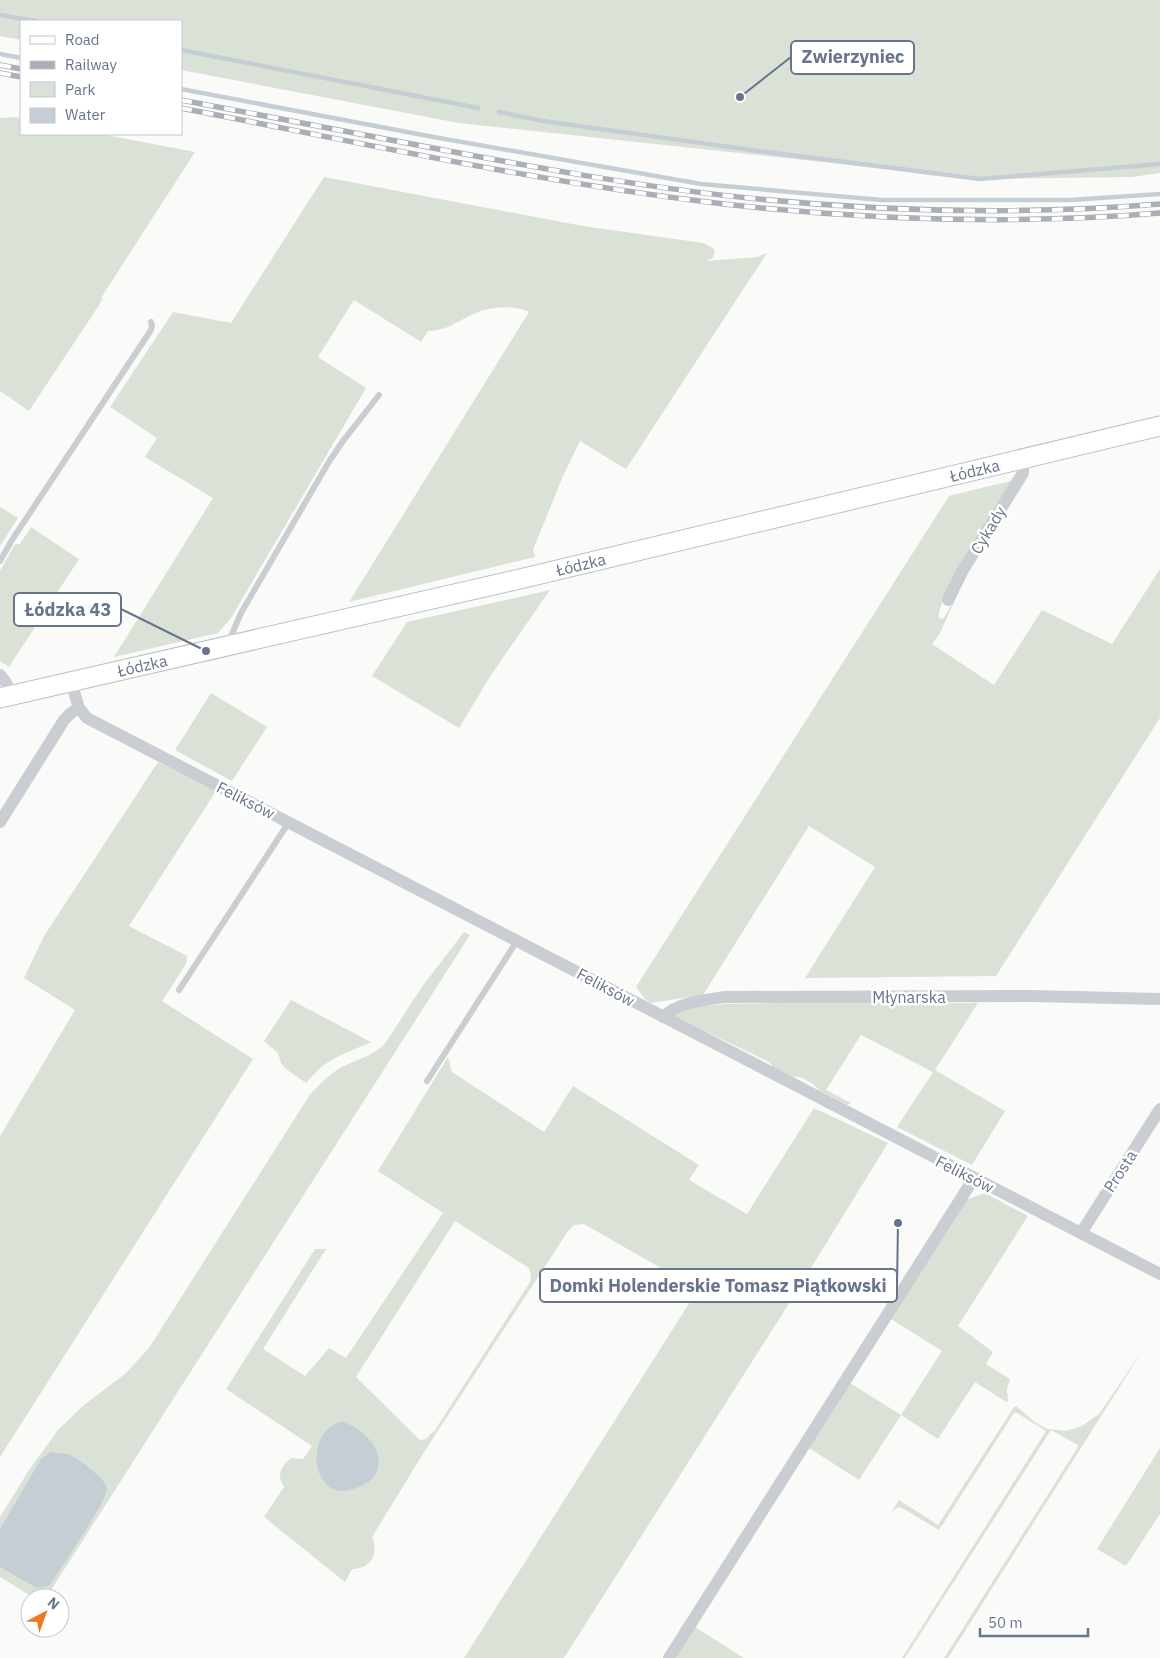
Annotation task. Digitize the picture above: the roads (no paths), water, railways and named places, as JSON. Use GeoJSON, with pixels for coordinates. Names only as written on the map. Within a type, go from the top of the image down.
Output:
{"type":"FeatureCollection","features":[{"type":"Feature","properties":{"kind":"main road","name":"Łódzka"},"geometry":{"type":"LineString","coordinates":[[6,696],[227,647],[1160,426]]}},
{"type":"Feature","properties":{"kind":"street","name":"Cykady"},"geometry":{"type":"LineString","coordinates":[[948,600],[963,570],[1022,472],[1023,458]]}},
{"type":"Feature","properties":{"kind":"street"},"geometry":{"type":"LineString","coordinates":[[0,675],[6,681],[6,696]]}},
{"type":"Feature","properties":{"kind":"street"},"geometry":{"type":"LineString","coordinates":[[0,822],[64,720],[79,708],[71,682]]}},
{"type":"Feature","properties":{"kind":"street","name":"Feliksów"},"geometry":{"type":"LineString","coordinates":[[79,708],[87,718],[1160,1274]]}},
{"type":"Feature","properties":{"kind":"street","name":"Młynarska"},"geometry":{"type":"LineString","coordinates":[[663,1017],[668,1012],[685,1005],[725,997],[1031,996],[1160,999]]}},
{"type":"Feature","properties":{"kind":"street","name":"Prosta"},"geometry":{"type":"LineString","coordinates":[[1081,1233],[1160,1110]]}},
{"type":"Feature","properties":{"kind":"street"},"geometry":{"type":"LineString","coordinates":[[669,1658],[974,1178]]}},
{"type":"Feature","properties":{"kind":"lane"},"geometry":{"type":"LineString","coordinates":[[0,561],[22,524],[151,330],[151,322]]}},
{"type":"Feature","properties":{"kind":"lane"},"geometry":{"type":"LineString","coordinates":[[227,647],[241,613],[330,460],[379,394]]}},
{"type":"Feature","properties":{"kind":"lane"},"geometry":{"type":"LineString","coordinates":[[179,990],[289,822]]}},
{"type":"Feature","properties":{"kind":"lane"},"geometry":{"type":"LineString","coordinates":[[427,1081],[518,941]]}},
{"type":"Feature","properties":{"kind":"water"},"geometry":{"type":"Polygon","coordinates":[[[341,1422],[349,1424],[365,1435],[376,1450],[379,1458],[378,1467],[371,1480],[356,1488],[341,1491],[330,1487],[322,1478],[317,1465],[317,1452],[321,1439],[329,1428],[341,1422]]]}},
{"type":"Feature","properties":{"kind":"water"},"geometry":{"type":"Polygon","coordinates":[[[51,1452],[70,1455],[92,1470],[107,1488],[92,1520],[50,1585],[41,1588],[35,1587],[0,1567],[0,1529],[41,1459],[51,1452]]]}},
{"type":"Feature","properties":{"kind":"waterway"},"geometry":{"type":"LineString","coordinates":[[0,15],[30,20]]}},
{"type":"Feature","properties":{"kind":"waterway"},"geometry":{"type":"LineString","coordinates":[[182,50],[478,108]]}},
{"type":"Feature","properties":{"kind":"waterway"},"geometry":{"type":"LineString","coordinates":[[0,54],[20,58]]}},
{"type":"Feature","properties":{"kind":"waterway"},"geometry":{"type":"LineString","coordinates":[[182,89],[428,136],[701,184],[882,200],[1070,200],[1160,194]]}},
{"type":"Feature","properties":{"kind":"waterway"},"geometry":{"type":"LineString","coordinates":[[499,112],[543,121],[980,179],[1160,164]]}},
{"type":"Feature","properties":{"kind":"railway"},"geometry":{"type":"LineString","coordinates":[[0,65],[20,69]]}},
{"type":"Feature","properties":{"kind":"railway"},"geometry":{"type":"LineString","coordinates":[[0,73],[20,77]]}},
{"type":"Feature","properties":{"kind":"railway"},"geometry":{"type":"LineString","coordinates":[[182,100],[568,173],[644,185],[758,199],[858,207],[1009,211],[1160,204]]}},
{"type":"Feature","properties":{"kind":"railway"},"geometry":{"type":"LineString","coordinates":[[182,108],[520,174],[724,204],[832,214],[942,219],[1051,219],[1160,213]]}},
{"type":"Feature","properties":{"kind":"place","name":"Zwierzyniec"},"geometry":{"type":"Point","coordinates":[740,97]}},
{"type":"Feature","properties":{"kind":"place","name":"Łódzka 43"},"geometry":{"type":"Point","coordinates":[206,651]}},
{"type":"Feature","properties":{"kind":"place","name":"Domki Holenderskie Tomasz Piątkowski"},"geometry":{"type":"Point","coordinates":[898,1223]}}]}
